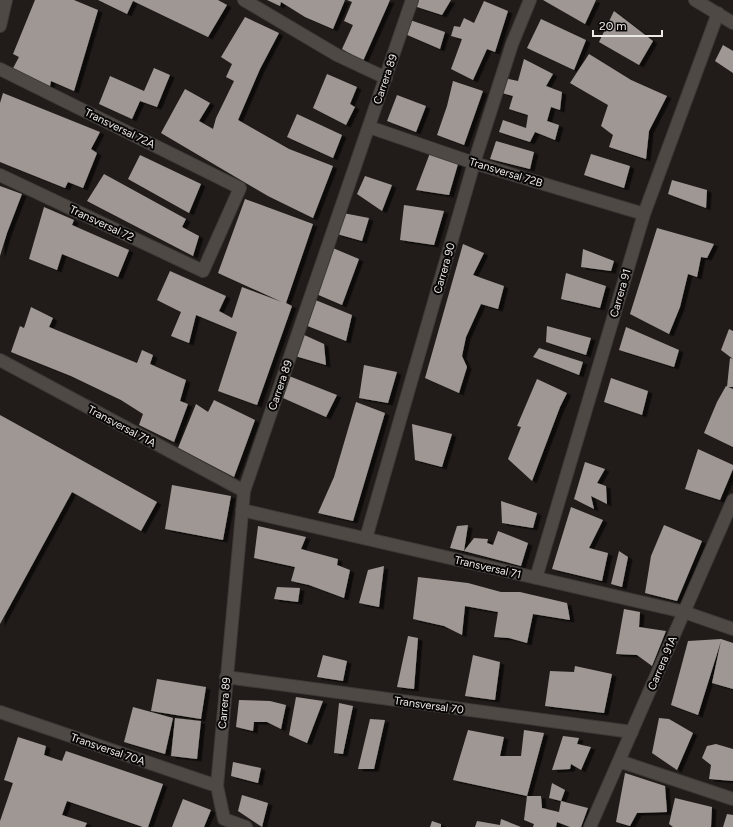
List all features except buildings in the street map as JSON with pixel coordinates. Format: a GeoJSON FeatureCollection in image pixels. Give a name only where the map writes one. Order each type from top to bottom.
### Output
{"type":"FeatureCollection","features":[{"type":"Feature","properties":{"kind":"street"},"geometry":{"type":"LineString","coordinates":[[0,26],[6,0]]}},
{"type":"Feature","properties":{"kind":"street"},"geometry":{"type":"LineString","coordinates":[[244,0],[337,55],[386,78]]}},
{"type":"Feature","properties":{"kind":"street","name":"Carrera 89"},"geometry":{"type":"LineString","coordinates":[[246,827],[224,819],[217,786],[244,491],[412,0]]}},
{"type":"Feature","properties":{"kind":"street","name":"Carrera 90"},"geometry":{"type":"LineString","coordinates":[[366,538],[474,163],[512,44],[530,0]]}},
{"type":"Feature","properties":{"kind":"street"},"geometry":{"type":"LineString","coordinates":[[695,0],[733,23]]}},
{"type":"Feature","properties":{"kind":"street","name":"Carrera 91"},"geometry":{"type":"LineString","coordinates":[[536,578],[644,214],[718,13]]}},
{"type":"Feature","properties":{"kind":"street","name":"Transversal 72A"},"geometry":{"type":"LineString","coordinates":[[0,69],[240,188],[203,271]]}},
{"type":"Feature","properties":{"kind":"street","name":"Transversal 72B"},"geometry":{"type":"LineString","coordinates":[[369,127],[474,163],[644,214]]}},
{"type":"Feature","properties":{"kind":"street","name":"Transversal 72"},"geometry":{"type":"LineString","coordinates":[[0,175],[203,271]]}},
{"type":"Feature","properties":{"kind":"street","name":"Transversal 71A"},"geometry":{"type":"LineString","coordinates":[[0,360],[244,491]]}},
{"type":"Feature","properties":{"kind":"street","name":"Carrera 91A"},"geometry":{"type":"LineString","coordinates":[[590,827],[733,500]]}},
{"type":"Feature","properties":{"kind":"street","name":"Transversal 71"},"geometry":{"type":"LineString","coordinates":[[242,510],[684,612],[733,629]]}},
{"type":"Feature","properties":{"kind":"street","name":"Transversal 70"},"geometry":{"type":"LineString","coordinates":[[226,677],[632,732]]}},
{"type":"Feature","properties":{"kind":"street","name":"Transversal 70A"},"geometry":{"type":"LineString","coordinates":[[0,712],[217,786]]}},
{"type":"Feature","properties":{"kind":"street"},"geometry":{"type":"LineString","coordinates":[[619,761],[733,799]]}}]}
